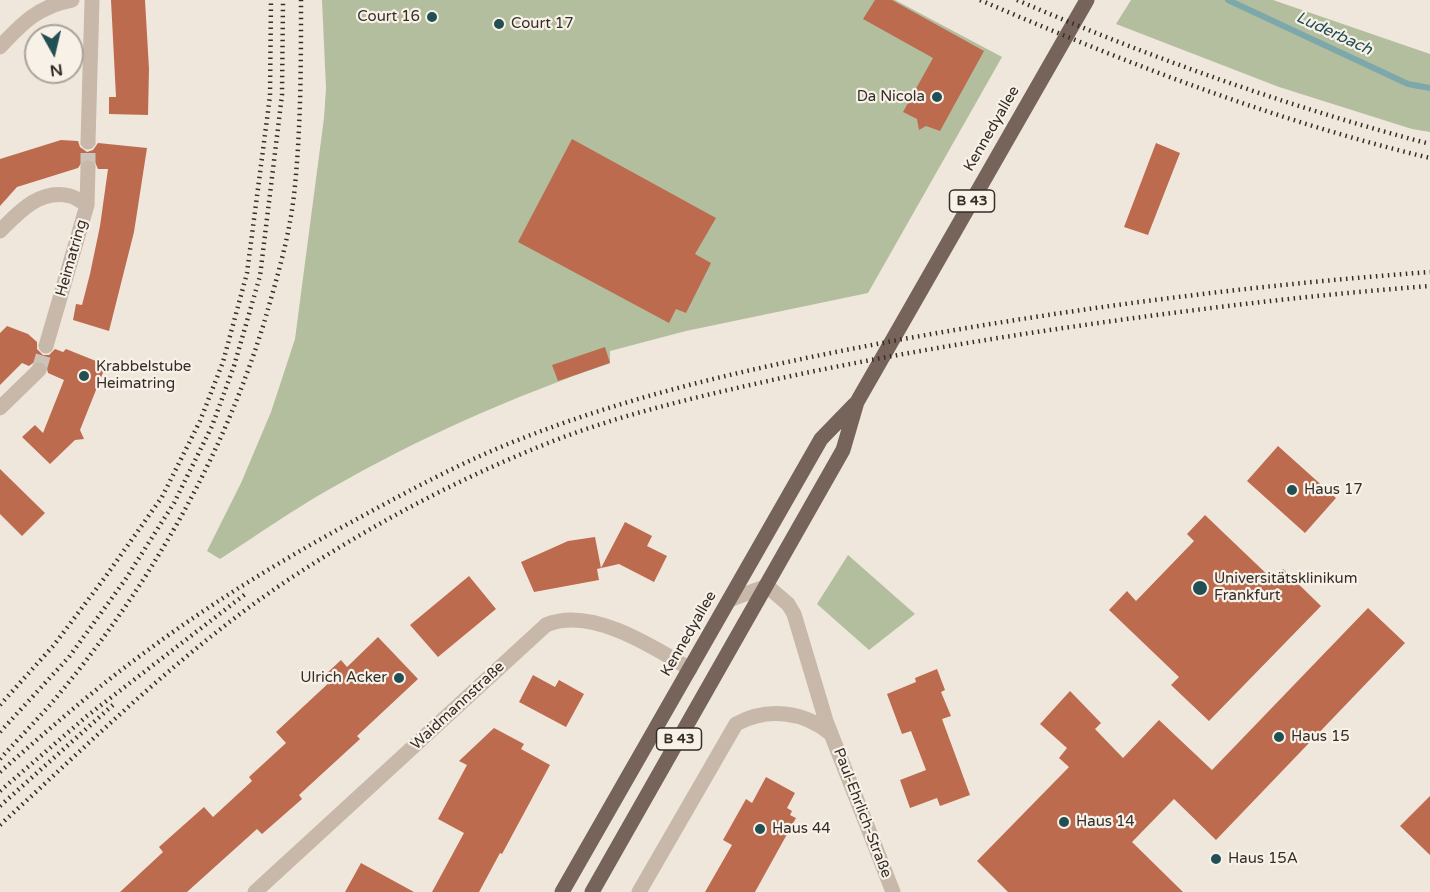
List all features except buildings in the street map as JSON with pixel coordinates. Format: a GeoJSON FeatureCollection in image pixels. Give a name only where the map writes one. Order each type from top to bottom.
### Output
{"type":"FeatureCollection","features":[{"type":"Feature","properties":{"kind":"main road","name":"Kennedyallee"},"geometry":{"type":"LineString","coordinates":[[592,892],[843,450],[857,402],[1088,0]]}},
{"type":"Feature","properties":{"kind":"main road","name":"Kennedyallee"},"geometry":{"type":"LineString","coordinates":[[562,892],[821,439],[857,402]]}},
{"type":"Feature","properties":{"kind":"street"},"geometry":{"type":"LineString","coordinates":[[0,46],[26,19],[49,6],[72,0]]}},
{"type":"Feature","properties":{"kind":"street"},"geometry":{"type":"LineString","coordinates":[[88,142],[92,0]]}},
{"type":"Feature","properties":{"kind":"street","name":"Heimatring"},"geometry":{"type":"LineString","coordinates":[[46,346],[87,205],[88,168]]}},
{"type":"Feature","properties":{"kind":"street"},"geometry":{"type":"LineString","coordinates":[[0,231],[26,206],[51,195],[70,196],[87,205]]}},
{"type":"Feature","properties":{"kind":"street"},"geometry":{"type":"LineString","coordinates":[[0,408],[39,370]]}},
{"type":"Feature","properties":{"kind":"street"},"geometry":{"type":"LineString","coordinates":[[729,600],[766,586]]}},
{"type":"Feature","properties":{"kind":"street","name":"Paul-Ehrlich-Straße"},"geometry":{"type":"LineString","coordinates":[[766,586],[790,606],[794,614],[831,734],[893,892]]}},
{"type":"Feature","properties":{"kind":"street","name":"Waidmannstraße"},"geometry":{"type":"LineString","coordinates":[[255,892],[546,625],[556,621],[572,620],[604,626],[633,638],[690,669]]}},
{"type":"Feature","properties":{"kind":"street","name":"Paul-Ehrlich-Straße"},"geometry":{"type":"LineString","coordinates":[[639,892],[736,724],[754,716],[774,713],[802,718],[818,724],[831,734]]}},
{"type":"Feature","properties":{"kind":"green space"},"geometry":{"type":"Polygon","coordinates":[[[322,0],[895,0],[1002,57],[868,293],[686,331],[610,351],[610,363],[466,420],[362,471],[301,506],[220,559],[207,551],[241,483],[271,412],[295,339],[324,118],[326,88],[322,0]]]}},
{"type":"Feature","properties":{"kind":"green space"},"geometry":{"type":"Polygon","coordinates":[[[1131,0],[1273,0],[1430,54],[1430,132],[1412,129],[1279,87],[1116,24],[1131,0]]]}},
{"type":"Feature","properties":{"kind":"green space"},"geometry":{"type":"Polygon","coordinates":[[[848,555],[915,614],[869,650],[817,604],[848,555]]]}},
{"type":"Feature","properties":{"kind":"waterway","name":"Luderbach"},"geometry":{"type":"LineString","coordinates":[[1228,0],[1408,84],[1430,88]]}},
{"type":"Feature","properties":{"kind":"tunnel"},"geometry":{"type":"LineString","coordinates":[[88,142],[88,168]]}},
{"type":"Feature","properties":{"kind":"tunnel"},"geometry":{"type":"LineString","coordinates":[[39,370],[46,346]]}},
{"type":"Feature","properties":{"kind":"railway"},"geometry":{"type":"LineString","coordinates":[[0,705],[54,645],[162,497],[200,421],[223,362],[247,273],[270,96],[271,0]]}},
{"type":"Feature","properties":{"kind":"railway"},"geometry":{"type":"LineString","coordinates":[[0,732],[69,657],[125,580],[174,503],[212,426],[234,366],[260,276],[282,95],[283,0]]}},
{"type":"Feature","properties":{"kind":"railway"},"geometry":{"type":"LineString","coordinates":[[0,759],[89,657],[151,568],[203,474],[246,375],[264,323],[292,211],[299,122],[301,0]]}},
{"type":"Feature","properties":{"kind":"railway"},"geometry":{"type":"LineString","coordinates":[[980,0],[1202,89],[1315,127],[1430,158]]}},
{"type":"Feature","properties":{"kind":"railway"},"geometry":{"type":"LineString","coordinates":[[1017,0],[1118,42],[1221,80],[1377,130],[1430,144]]}},
{"type":"Feature","properties":{"kind":"railway"},"geometry":{"type":"LineString","coordinates":[[0,772],[125,667],[171,633],[253,579],[402,494],[490,452],[555,426],[700,382],[898,340],[1163,299],[1430,272]]}},
{"type":"Feature","properties":{"kind":"railway"},"geometry":{"type":"LineString","coordinates":[[0,825],[175,666],[249,607],[288,580],[353,539],[455,484],[561,438],[634,414],[759,383],[928,350],[1180,312],[1430,286]]}},
{"type":"Feature","properties":{"kind":"railway"},"geometry":{"type":"LineString","coordinates":[[0,791],[87,716],[248,592]]}},
{"type":"Feature","properties":{"kind":"railway"},"geometry":{"type":"LineString","coordinates":[[0,806],[114,704]]}},
{"type":"Feature","properties":{"kind":"place","name":"Court 16"},"geometry":{"type":"Point","coordinates":[432,17]}},
{"type":"Feature","properties":{"kind":"place","name":"Court 17"},"geometry":{"type":"Point","coordinates":[499,24]}},
{"type":"Feature","properties":{"kind":"place","name":"Da Nicola"},"geometry":{"type":"Point","coordinates":[937,97]}},
{"type":"Feature","properties":{"kind":"place","name":"Krabbelstube Heimatring"},"geometry":{"type":"Point","coordinates":[84,376]}},
{"type":"Feature","properties":{"kind":"place","name":"Haus 17"},"geometry":{"type":"Point","coordinates":[1292,490]}},
{"type":"Feature","properties":{"kind":"place","name":"Universitätsklinikum Frankfurt"},"geometry":{"type":"Point","coordinates":[1200,588]}},
{"type":"Feature","properties":{"kind":"place","name":"Ulrich Acker"},"geometry":{"type":"Point","coordinates":[399,678]}},
{"type":"Feature","properties":{"kind":"place","name":"Haus 15"},"geometry":{"type":"Point","coordinates":[1279,737]}},
{"type":"Feature","properties":{"kind":"place","name":"Haus 14"},"geometry":{"type":"Point","coordinates":[1064,822]}},
{"type":"Feature","properties":{"kind":"place","name":"Haus 44"},"geometry":{"type":"Point","coordinates":[760,829]}},
{"type":"Feature","properties":{"kind":"place","name":"Haus 15A"},"geometry":{"type":"Point","coordinates":[1216,859]}}]}
